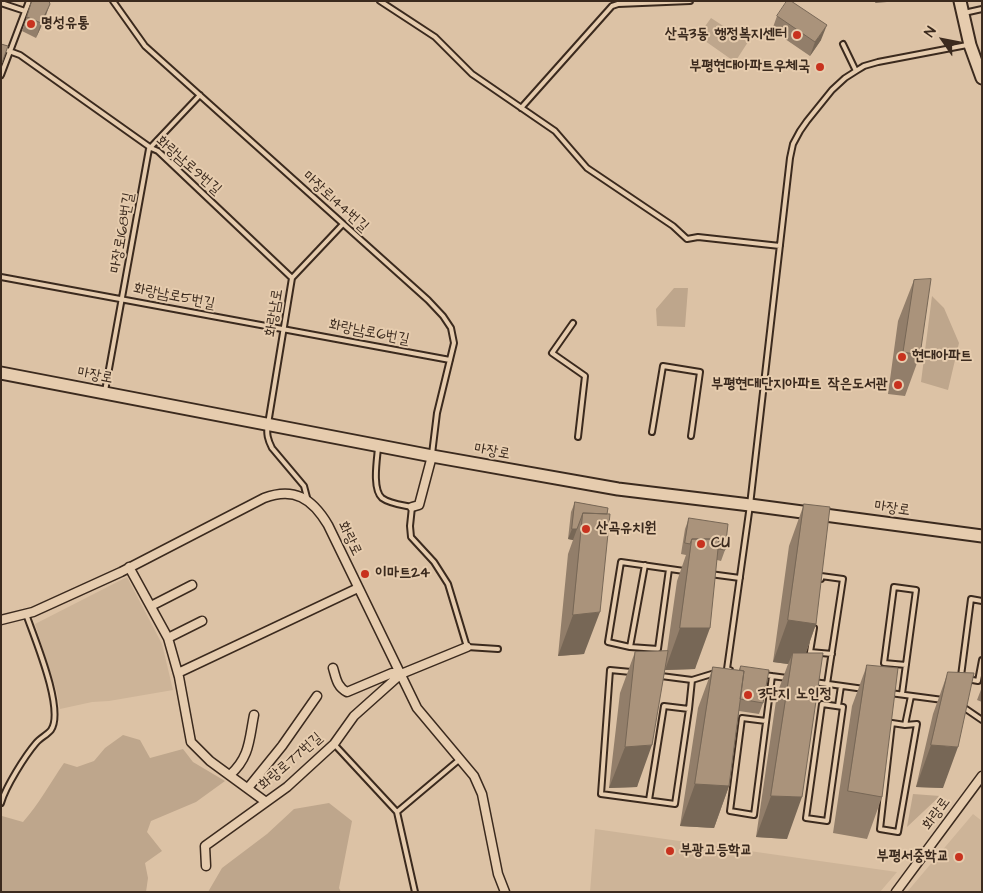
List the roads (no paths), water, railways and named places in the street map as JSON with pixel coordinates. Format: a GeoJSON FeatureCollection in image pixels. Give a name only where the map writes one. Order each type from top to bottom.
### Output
{"type":"FeatureCollection","features":[{"type":"Feature","properties":{"kind":"main road"},"geometry":{"type":"LineString","coordinates":[[960,1],[970,45],[982,78]]}},
{"type":"Feature","properties":{"kind":"main road","name":"마장로"},"geometry":{"type":"LineString","coordinates":[[1,373],[378,446],[618,489],[982,536]]}},
{"type":"Feature","properties":{"kind":"street"},"geometry":{"type":"LineString","coordinates":[[412,507],[418,505],[432,456]]}},
{"type":"Feature","properties":{"kind":"street","name":"화랑로"},"geometry":{"type":"LineString","coordinates":[[1,620],[26,614],[129,567],[264,498],[277,493],[290,493],[308,501],[321,514],[328,525],[417,708],[474,776],[482,794],[498,874],[505,892]]}},
{"type":"Feature","properties":{"kind":"street"},"geometry":{"type":"LineString","coordinates":[[129,567],[168,638],[178,673],[191,742],[210,760],[266,802]]}},
{"type":"Feature","properties":{"kind":"street"},"geometry":{"type":"LineString","coordinates":[[151,606],[192,585]]}},
{"type":"Feature","properties":{"kind":"street"},"geometry":{"type":"LineString","coordinates":[[178,673],[358,588]]}},
{"type":"Feature","properties":{"kind":"street"},"geometry":{"type":"LineString","coordinates":[[168,638],[202,620]]}},
{"type":"Feature","properties":{"kind":"street"},"geometry":{"type":"LineString","coordinates":[[333,668],[338,684],[342,690],[347,692],[392,673],[400,674],[467,648]]}},
{"type":"Feature","properties":{"kind":"street","name":"화랑로77번길"},"geometry":{"type":"LineString","coordinates":[[206,866],[204,846],[286,787],[334,744],[354,716],[400,674]]}},
{"type":"Feature","properties":{"kind":"street"},"geometry":{"type":"LineString","coordinates":[[248,788],[282,746],[317,696]]}},
{"type":"Feature","properties":{"kind":"street"},"geometry":{"type":"LineString","coordinates":[[230,775],[240,766],[245,757],[254,715]]}},
{"type":"Feature","properties":{"kind":"street","name":"화랑로"},"geometry":{"type":"LineString","coordinates":[[896,892],[982,776]]}},
{"type":"Feature","properties":{"kind":"lane"},"geometry":{"type":"LineString","coordinates":[[1,75],[29,1]]}},
{"type":"Feature","properties":{"kind":"lane","name":"마장로144번길"},"geometry":{"type":"LineString","coordinates":[[113,1],[145,46],[444,316],[451,328],[454,343],[437,413],[432,456]]}},
{"type":"Feature","properties":{"kind":"lane"},"geometry":{"type":"LineString","coordinates":[[380,1],[435,37],[472,74],[555,131],[586,168],[673,226],[687,239],[698,237],[780,246]]}},
{"type":"Feature","properties":{"kind":"lane"},"geometry":{"type":"LineString","coordinates":[[521,108],[612,6],[618,4],[690,1]]}},
{"type":"Feature","properties":{"kind":"lane"},"geometry":{"type":"LineString","coordinates":[[1,3],[25,12]]}},
{"type":"Feature","properties":{"kind":"lane"},"geometry":{"type":"LineString","coordinates":[[963,13],[982,9]]}},
{"type":"Feature","properties":{"kind":"lane"},"geometry":{"type":"LineString","coordinates":[[843,44],[856,71]]}},
{"type":"Feature","properties":{"kind":"lane"},"geometry":{"type":"LineString","coordinates":[[727,670],[750,505],[793,144],[800,130],[832,90],[845,78],[864,66],[970,45]]}},
{"type":"Feature","properties":{"kind":"lane","name":"화랑남로9번길"},"geometry":{"type":"LineString","coordinates":[[1,48],[20,56],[158,151],[292,278]]}},
{"type":"Feature","properties":{"kind":"lane","name":"마장로168번길"},"geometry":{"type":"LineString","coordinates":[[104,393],[149,149],[200,95]]}},
{"type":"Feature","properties":{"kind":"lane","name":"화랑남로"},"geometry":{"type":"LineString","coordinates":[[308,501],[304,486],[272,448],[266,433],[292,278],[343,224]]}},
{"type":"Feature","properties":{"kind":"lane","name":"화랑남로5번길"},"geometry":{"type":"LineString","coordinates":[[1,276],[283,329]]}},
{"type":"Feature","properties":{"kind":"lane"},"geometry":{"type":"LineString","coordinates":[[573,323],[552,352],[585,376],[578,437]]}},
{"type":"Feature","properties":{"kind":"lane","name":"화랑남로6번길"},"geometry":{"type":"LineString","coordinates":[[283,329],[450,360]]}},
{"type":"Feature","properties":{"kind":"lane"},"geometry":{"type":"LineString","coordinates":[[652,432],[663,366],[700,372],[691,436]]}},
{"type":"Feature","properties":{"kind":"lane"},"geometry":{"type":"LineString","coordinates":[[378,446],[377,489],[381,497],[394,503],[412,507],[410,537],[434,562],[448,584],[467,648],[498,649]]}},
{"type":"Feature","properties":{"kind":"lane"},"geometry":{"type":"LineString","coordinates":[[669,569],[658,649],[630,647],[608,642],[621,562],[687,571]]}},
{"type":"Feature","properties":{"kind":"lane"},"geometry":{"type":"LineString","coordinates":[[630,647],[645,566]]}},
{"type":"Feature","properties":{"kind":"lane"},"geometry":{"type":"LineString","coordinates":[[704,574],[740,578]]}},
{"type":"Feature","properties":{"kind":"lane"},"geometry":{"type":"LineString","coordinates":[[820,586],[821,576],[843,579],[827,684]]}},
{"type":"Feature","properties":{"kind":"lane"},"geometry":{"type":"LineString","coordinates":[[902,694],[906,665],[916,590],[894,588],[884,663],[906,665]]}},
{"type":"Feature","properties":{"kind":"lane"},"geometry":{"type":"LineString","coordinates":[[982,601],[971,599],[961,678],[978,681],[982,660]]}},
{"type":"Feature","properties":{"kind":"lane"},"geometry":{"type":"LineString","coordinates":[[1,803],[5,789],[36,742],[50,730],[55,721],[52,691],[26,614]]}},
{"type":"Feature","properties":{"kind":"lane"},"geometry":{"type":"LineString","coordinates":[[814,624],[810,652],[832,654]]}},
{"type":"Feature","properties":{"kind":"lane"},"geometry":{"type":"LineString","coordinates":[[633,672],[610,670],[601,794],[675,804],[692,680]]}},
{"type":"Feature","properties":{"kind":"lane"},"geometry":{"type":"LineString","coordinates":[[653,675],[692,680],[727,670],[736,671]]}},
{"type":"Feature","properties":{"kind":"lane"},"geometry":{"type":"LineString","coordinates":[[763,675],[790,679]]}},
{"type":"Feature","properties":{"kind":"lane"},"geometry":{"type":"LineString","coordinates":[[766,721],[742,718],[730,811],[754,814],[772,676]]}},
{"type":"Feature","properties":{"kind":"lane"},"geometry":{"type":"LineString","coordinates":[[809,681],[867,690]]}},
{"type":"Feature","properties":{"kind":"lane"},"geometry":{"type":"LineString","coordinates":[[838,706],[841,686]]}},
{"type":"Feature","properties":{"kind":"lane"},"geometry":{"type":"LineString","coordinates":[[884,692],[948,701]]}},
{"type":"Feature","properties":{"kind":"lane"},"geometry":{"type":"LineString","coordinates":[[905,724],[911,696]]}},
{"type":"Feature","properties":{"kind":"lane"},"geometry":{"type":"LineString","coordinates":[[958,702],[982,720]]}},
{"type":"Feature","properties":{"kind":"lane"},"geometry":{"type":"LineString","coordinates":[[822,704],[838,706],[843,707],[828,821],[806,818],[822,704]]}},
{"type":"Feature","properties":{"kind":"lane"},"geometry":{"type":"LineString","coordinates":[[649,800],[664,706],[689,709]]}},
{"type":"Feature","properties":{"kind":"lane"},"geometry":{"type":"LineString","coordinates":[[892,723],[905,724],[918,724],[898,832],[880,830],[892,723]]}},
{"type":"Feature","properties":{"kind":"lane"},"geometry":{"type":"LineString","coordinates":[[334,744],[397,812],[415,892]]}},
{"type":"Feature","properties":{"kind":"lane"},"geometry":{"type":"LineString","coordinates":[[397,812],[460,759]]}},
{"type":"Feature","properties":{"kind":"place","name":"명성유통"},"geometry":{"type":"Point","coordinates":[31,24]}},
{"type":"Feature","properties":{"kind":"place","name":"산곡3동 행정복지센터"},"geometry":{"type":"Point","coordinates":[797,35]}},
{"type":"Feature","properties":{"kind":"place","name":"부평현대아파트우체국"},"geometry":{"type":"Point","coordinates":[820,67]}},
{"type":"Feature","properties":{"kind":"place","name":"현대아파트"},"geometry":{"type":"Point","coordinates":[902,357]}},
{"type":"Feature","properties":{"kind":"place","name":"부평현대1단지아파트 작은도서관"},"geometry":{"type":"Point","coordinates":[898,385]}},
{"type":"Feature","properties":{"kind":"place","name":"산곡유치원"},"geometry":{"type":"Point","coordinates":[586,529]}},
{"type":"Feature","properties":{"kind":"place","name":"CU"},"geometry":{"type":"Point","coordinates":[701,544]}},
{"type":"Feature","properties":{"kind":"place","name":"이마트24"},"geometry":{"type":"Point","coordinates":[365,574]}},
{"type":"Feature","properties":{"kind":"place","name":"3단지 노인정"},"geometry":{"type":"Point","coordinates":[748,695]}},
{"type":"Feature","properties":{"kind":"place","name":"부광고등학교"},"geometry":{"type":"Point","coordinates":[670,851]}},
{"type":"Feature","properties":{"kind":"place","name":"부평서중학교"},"geometry":{"type":"Point","coordinates":[959,857]}}]}
